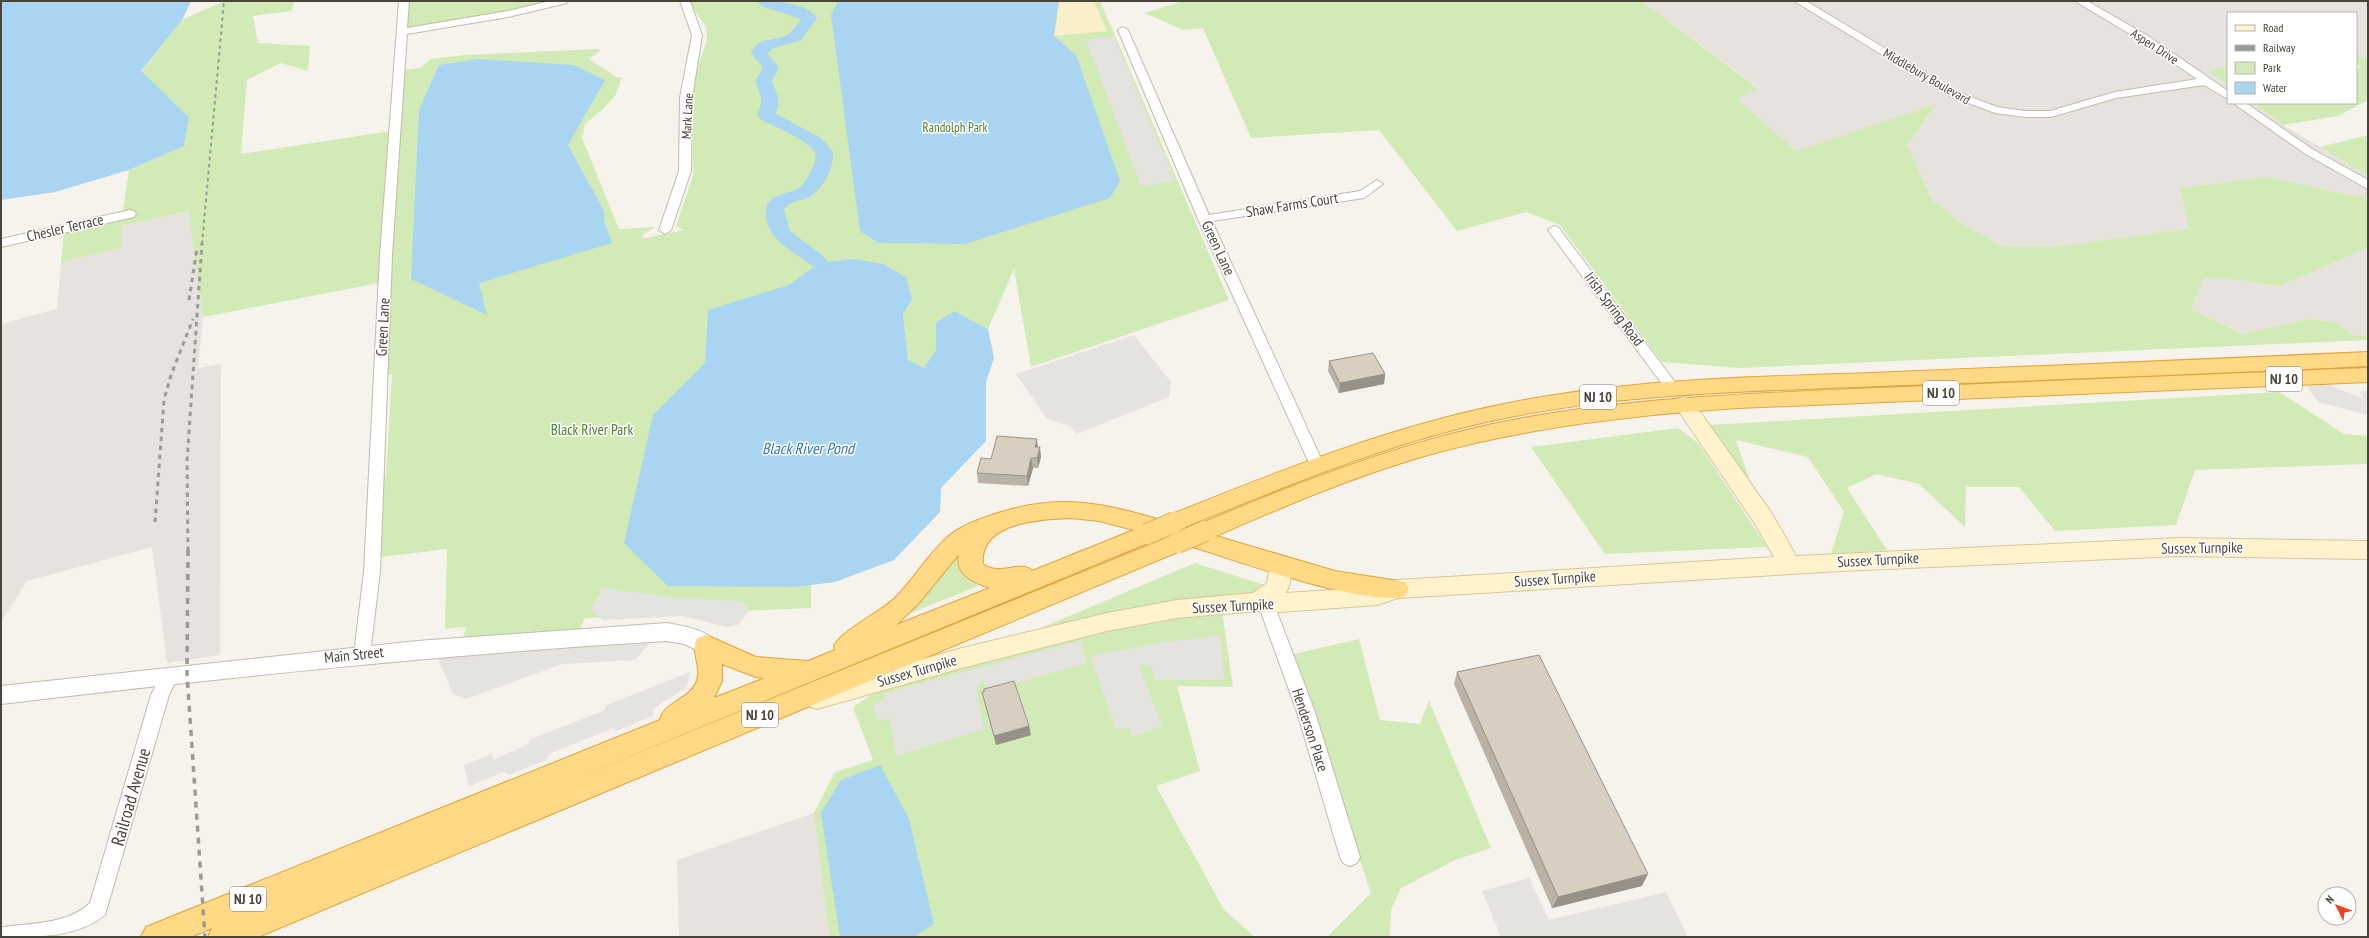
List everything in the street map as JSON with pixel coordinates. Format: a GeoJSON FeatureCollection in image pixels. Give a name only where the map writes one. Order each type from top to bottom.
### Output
{"type":"FeatureCollection","features":[{"type":"Feature","properties":{"kind":"highway","name":"NJ 10"},"geometry":{"type":"LineString","coordinates":[[156,937],[1147,534],[1205,531],[1352,472],[1460,439],[1679,397],[2368,359]]}},
{"type":"Feature","properties":{"kind":"highway","name":"NJ 10"},"geometry":{"type":"LineString","coordinates":[[223,937],[757,717],[1176,532],[1318,465],[1422,431],[1498,413],[1589,398],[1679,397],[2368,375]]}},
{"type":"Feature","properties":{"kind":"highway"},"geometry":{"type":"LineString","coordinates":[[706,645],[756,667],[812,670],[902,606],[948,551],[965,536],[980,528],[1002,521],[1049,510],[1069,508],[1097,511],[1335,580],[1367,587],[1397,589]]}},
{"type":"Feature","properties":{"kind":"highway"},"geometry":{"type":"LineString","coordinates":[[1002,521],[985,531],[972,546],[970,563],[981,575],[992,579],[1006,579],[1078,562]]}},
{"type":"Feature","properties":{"kind":"highway"},"geometry":{"type":"LineString","coordinates":[[649,736],[688,708],[704,692],[712,674],[706,645]]}},
{"type":"Feature","properties":{"kind":"main road","name":"Irish Spring Road"},"geometry":{"type":"LineString","coordinates":[[1679,397],[1763,518],[1790,565]]}},
{"type":"Feature","properties":{"kind":"main road","name":"Sussex Turnpike"},"geometry":{"type":"LineString","coordinates":[[757,717],[912,672],[1108,622],[1177,609],[1377,596],[1397,589],[1790,565],[2179,547],[2368,550]]}},
{"type":"Feature","properties":{"kind":"main road"},"geometry":{"type":"LineString","coordinates":[[1262,603],[1278,587],[1280,571],[1276,563]]}},
{"type":"Feature","properties":{"kind":"street","name":"Green Lane"},"geometry":{"type":"LineString","coordinates":[[362,654],[372,572],[386,255],[404,1]]}},
{"type":"Feature","properties":{"kind":"street"},"geometry":{"type":"LineString","coordinates":[[402,32],[508,14],[563,1]]}},
{"type":"Feature","properties":{"kind":"street","name":"Mark Lane"},"geometry":{"type":"LineString","coordinates":[[665,230],[685,171],[686,98],[697,35],[685,1]]}},
{"type":"Feature","properties":{"kind":"street","name":"Middlebury Boulevard"},"geometry":{"type":"LineString","coordinates":[[1799,1],[1954,94],[1995,110],[2026,114],[2051,114],[2115,94],[2206,81]]}},
{"type":"Feature","properties":{"kind":"street","name":"Aspen Drive"},"geometry":{"type":"LineString","coordinates":[[2080,1],[2144,38],[2227,95]]}},
{"type":"Feature","properties":{"kind":"street","name":"Green Lane"},"geometry":{"type":"LineString","coordinates":[[1123,30],[1204,219],[1318,465]]}},
{"type":"Feature","properties":{"kind":"street"},"geometry":{"type":"LineString","coordinates":[[2239,104],[2308,151],[2368,185]]}},
{"type":"Feature","properties":{"kind":"street","name":"Shaw Farms Court"},"geometry":{"type":"LineString","coordinates":[[1204,219],[1364,194],[1377,184]]}},
{"type":"Feature","properties":{"kind":"street","name":"Chesler Terrace"},"geometry":{"type":"LineString","coordinates":[[1,242],[130,214]]}},
{"type":"Feature","properties":{"kind":"street","name":"Irish Spring Road"},"geometry":{"type":"LineString","coordinates":[[1554,230],[1679,397]]}},
{"type":"Feature","properties":{"kind":"street","name":"Henderson Place"},"geometry":{"type":"LineString","coordinates":[[1262,603],[1306,712],[1350,857]]}},
{"type":"Feature","properties":{"kind":"street","name":"Main Street"},"geometry":{"type":"LineString","coordinates":[[1,695],[362,654],[500,642],[666,632],[688,636],[706,645]]}},
{"type":"Feature","properties":{"kind":"street","name":"Railroad Avenue"},"geometry":{"type":"LineString","coordinates":[[4,937],[68,927],[90,918],[98,908],[103,896],[160,695],[169,676]]}},
{"type":"Feature","properties":{"kind":"shaded area"},"geometry":{"type":"Polygon","coordinates":[[[1641,1],[2368,1],[2368,59],[2357,54],[2357,12],[2227,12],[2227,66],[2208,71],[2227,84],[2227,104],[2254,104],[2283,125],[2368,176],[2368,192],[2361,197],[2267,177],[2180,188],[2190,229],[2053,247],[2004,247],[1964,225],[1932,200],[1907,145],[1936,104],[1796,152],[1737,99],[1758,87],[1641,1]]]}},
{"type":"Feature","properties":{"kind":"shaded area"},"geometry":{"type":"Polygon","coordinates":[[[1114,37],[1175,181],[1141,186],[1086,40],[1114,37]]]}},
{"type":"Feature","properties":{"kind":"shaded area"},"geometry":{"type":"Polygon","coordinates":[[[190,211],[203,317],[198,368],[221,364],[220,655],[167,663],[152,547],[27,581],[1,622],[1,324],[57,309],[61,262],[121,248],[121,226],[190,211]]]}},
{"type":"Feature","properties":{"kind":"shaded area"},"geometry":{"type":"Polygon","coordinates":[[[2368,248],[2368,336],[2355,336],[2335,322],[2310,319],[2244,334],[2191,309],[2202,278],[2231,279],[2280,286],[2368,248]]]}},
{"type":"Feature","properties":{"kind":"shaded area"},"geometry":{"type":"Polygon","coordinates":[[[1134,335],[1171,382],[1169,397],[1076,434],[1070,426],[1047,419],[1016,374],[1134,335]]]}},
{"type":"Feature","properties":{"kind":"shaded area"},"geometry":{"type":"Polygon","coordinates":[[[2326,384],[2365,399],[2359,391],[2368,391],[2368,415],[2318,402],[2307,386],[2326,384]]]}},
{"type":"Feature","properties":{"kind":"shaded area"},"geometry":{"type":"Polygon","coordinates":[[[602,588],[680,598],[740,601],[747,606],[748,612],[738,625],[727,627],[683,616],[603,620],[591,611],[602,588]]]}},
{"type":"Feature","properties":{"kind":"shaded area"},"geometry":{"type":"Polygon","coordinates":[[[1220,636],[1224,680],[1154,680],[1151,665],[1139,665],[1162,726],[1132,737],[1130,728],[1116,729],[1090,656],[1158,643],[1220,636]]]}},
{"type":"Feature","properties":{"kind":"shaded area"},"geometry":{"type":"Polygon","coordinates":[[[1080,641],[1087,663],[988,691],[983,680],[976,691],[984,729],[896,756],[890,718],[876,721],[874,704],[886,700],[884,693],[1080,641]]]}},
{"type":"Feature","properties":{"kind":"shaded area"},"geometry":{"type":"Polygon","coordinates":[[[650,643],[635,660],[562,664],[466,699],[453,694],[437,657],[650,643]]]}},
{"type":"Feature","properties":{"kind":"shaded area"},"geometry":{"type":"Polygon","coordinates":[[[690,672],[687,687],[653,709],[654,715],[617,731],[613,728],[549,754],[546,760],[509,775],[504,772],[469,786],[464,765],[492,754],[493,760],[529,744],[529,740],[603,711],[607,705],[690,672]]]}},
{"type":"Feature","properties":{"kind":"shaded area"},"geometry":{"type":"Polygon","coordinates":[[[814,813],[829,937],[679,937],[677,860],[814,813]]]}},
{"type":"Feature","properties":{"kind":"shaded area"},"geometry":{"type":"Polygon","coordinates":[[[1529,878],[1549,920],[1666,892],[1688,937],[1501,937],[1482,891],[1529,878]]]}},
{"type":"Feature","properties":{"kind":"green space"},"geometry":{"type":"Polygon","coordinates":[[[224,1],[294,1],[292,11],[253,16],[258,43],[310,46],[308,71],[281,63],[247,80],[241,154],[398,130],[405,70],[420,68],[431,59],[464,55],[598,49],[600,51],[589,59],[618,78],[622,77],[615,96],[603,109],[585,124],[582,138],[619,229],[655,227],[644,234],[641,239],[684,230],[676,226],[693,176],[692,84],[707,40],[706,27],[688,1],[1100,1],[1229,300],[1031,367],[1014,269],[988,329],[954,311],[936,322],[936,350],[924,368],[908,360],[903,315],[912,299],[811,269],[811,608],[585,618],[579,630],[463,639],[466,627],[445,629],[447,549],[381,557],[381,553],[377,554],[384,475],[386,475],[392,374],[388,375],[389,281],[203,317],[189,211],[121,226],[121,248],[61,262],[64,229],[122,216],[129,170],[184,146],[189,117],[141,72],[182,20],[224,1]]]}},
{"type":"Feature","properties":{"kind":"green space"},"geometry":{"type":"Polygon","coordinates":[[[407,1],[567,1],[405,28],[407,1]]]}},
{"type":"Feature","properties":{"kind":"green space"},"geometry":{"type":"Polygon","coordinates":[[[1183,1],[1641,1],[1758,88],[1737,99],[1796,151],[1936,104],[1907,145],[1932,200],[1964,225],[2004,247],[2053,247],[2189,229],[2180,188],[2267,177],[2360,197],[2368,192],[2368,248],[2280,286],[2231,279],[2203,278],[2191,309],[2243,334],[2310,319],[2335,322],[2355,336],[2368,336],[2368,340],[1739,368],[1662,362],[1560,225],[1526,212],[1457,231],[1379,130],[1251,138],[1203,28],[1183,30],[1145,13],[1183,1]]]}},
{"type":"Feature","properties":{"kind":"green space"},"geometry":{"type":"Polygon","coordinates":[[[2357,54],[2368,59],[2368,100],[2338,116],[2283,125],[2254,104],[2357,104],[2357,69],[2361,67],[2357,65],[2357,54]]]}},
{"type":"Feature","properties":{"kind":"green space"},"geometry":{"type":"Polygon","coordinates":[[[2227,66],[2227,84],[2208,71],[2227,66]]]}},
{"type":"Feature","properties":{"kind":"green space"},"geometry":{"type":"Polygon","coordinates":[[[2368,135],[2368,176],[2320,147],[2368,135]]]}},
{"type":"Feature","properties":{"kind":"green space"},"geometry":{"type":"Polygon","coordinates":[[[2279,392],[2344,434],[2368,436],[2368,464],[2195,470],[2176,525],[2055,531],[2019,487],[1966,487],[1965,527],[1919,484],[1876,474],[1847,488],[1887,550],[1831,554],[1844,512],[1808,457],[1736,440],[1754,493],[1716,440],[1709,425],[2279,392]]]}},
{"type":"Feature","properties":{"kind":"green space"},"geometry":{"type":"Polygon","coordinates":[[[1678,428],[1698,443],[1767,547],[1605,554],[1531,447],[1678,428]]]}},
{"type":"Feature","properties":{"kind":"green space"},"geometry":{"type":"Polygon","coordinates":[[[958,550],[967,574],[978,586],[898,618],[958,550]]]}},
{"type":"Feature","properties":{"kind":"green space"},"geometry":{"type":"Polygon","coordinates":[[[1195,563],[1303,597],[1221,604],[1233,687],[1177,686],[1200,771],[1156,786],[1224,910],[1255,937],[829,937],[814,813],[835,772],[873,760],[853,707],[882,688],[996,647],[1195,563]]]}},
{"type":"Feature","properties":{"kind":"green space"},"geometry":{"type":"Polygon","coordinates":[[[1359,639],[1380,720],[1420,724],[1429,701],[1491,848],[1455,860],[1401,888],[1391,910],[1390,937],[1327,937],[1371,893],[1290,655],[1359,639]]]}},
{"type":"Feature","properties":{"kind":"sand"},"geometry":{"type":"Polygon","coordinates":[[[1059,1],[1094,1],[1107,31],[1054,36],[1059,1]]]}},
{"type":"Feature","properties":{"kind":"water"},"geometry":{"type":"Polygon","coordinates":[[[1,1],[191,1],[182,20],[141,71],[189,117],[184,146],[129,170],[55,192],[1,200],[1,1]]]}},
{"type":"Feature","properties":{"kind":"water"},"geometry":{"type":"Polygon","coordinates":[[[838,1],[1059,1],[1054,36],[1076,55],[1120,181],[1110,198],[965,244],[878,243],[860,231],[831,15],[838,1]]]}},
{"type":"Feature","properties":{"kind":"water"},"geometry":{"type":"Polygon","coordinates":[[[478,59],[574,65],[605,80],[568,145],[604,211],[604,221],[612,243],[479,283],[487,315],[411,279],[419,110],[439,65],[478,59]]]}},
{"type":"Feature","properties":{"kind":"water","name":"Black River Pond"},"geometry":{"type":"Polygon","coordinates":[[[853,259],[883,264],[906,277],[912,299],[903,315],[908,360],[924,368],[936,350],[936,322],[954,311],[988,329],[994,358],[986,382],[986,441],[941,488],[940,512],[894,560],[835,582],[796,587],[668,586],[624,543],[653,415],[705,363],[708,310],[789,285],[819,263],[853,259]]]}},
{"type":"Feature","properties":{"kind":"water"},"geometry":{"type":"Polygon","coordinates":[[[880,765],[909,819],[934,924],[914,937],[840,937],[821,813],[841,780],[880,765]]]}},
{"type":"Feature","properties":{"kind":"building"},"geometry":{"type":"Polygon","coordinates":[[[1373,353],[1385,374],[1340,383],[1329,361],[1373,353]]]}},
{"type":"Feature","properties":{"kind":"building"},"geometry":{"type":"Polygon","coordinates":[[[997,436],[1037,439],[1035,447],[1040,447],[1037,458],[1031,458],[1027,476],[977,473],[981,458],[991,459],[997,436]]]}},
{"type":"Feature","properties":{"kind":"building"},"geometry":{"type":"Polygon","coordinates":[[[1539,655],[1648,874],[1558,897],[1457,672],[1539,655]]]}},
{"type":"Feature","properties":{"kind":"building"},"geometry":{"type":"Polygon","coordinates":[[[1014,681],[1029,726],[994,736],[982,692],[984,692],[984,689],[1014,681]]]}},
{"type":"Feature","properties":{"kind":"waterway"},"geometry":{"type":"LineString","coordinates":[[764,1],[775,6],[799,12],[809,18],[800,32],[793,38],[768,44],[764,46],[759,53],[771,68],[764,80],[764,87],[770,98],[767,116],[815,142],[824,152],[822,165],[810,188],[805,192],[780,202],[775,210],[780,232],[790,242],[810,255],[819,263]]}},
{"type":"Feature","properties":{"kind":"railway"},"geometry":{"type":"LineString","coordinates":[[202,244],[224,1]]}},
{"type":"Feature","properties":{"kind":"railway"},"geometry":{"type":"LineString","coordinates":[[188,551],[187,461],[202,243]]}},
{"type":"Feature","properties":{"kind":"railway"},"geometry":{"type":"LineString","coordinates":[[189,300],[197,248]]}},
{"type":"Feature","properties":{"kind":"railway"},"geometry":{"type":"LineString","coordinates":[[155,522],[164,400],[171,375],[193,319]]}},
{"type":"Feature","properties":{"kind":"railway"},"geometry":{"type":"LineString","coordinates":[[188,551],[187,674],[205,937]]}},
{"type":"Feature","properties":{"kind":"park label","name":"Randolph Park"},"geometry":{"type":"Point","coordinates":[955,127]}},
{"type":"Feature","properties":{"kind":"park label","name":"Black River Park"},"geometry":{"type":"Point","coordinates":[592,430]}}]}
